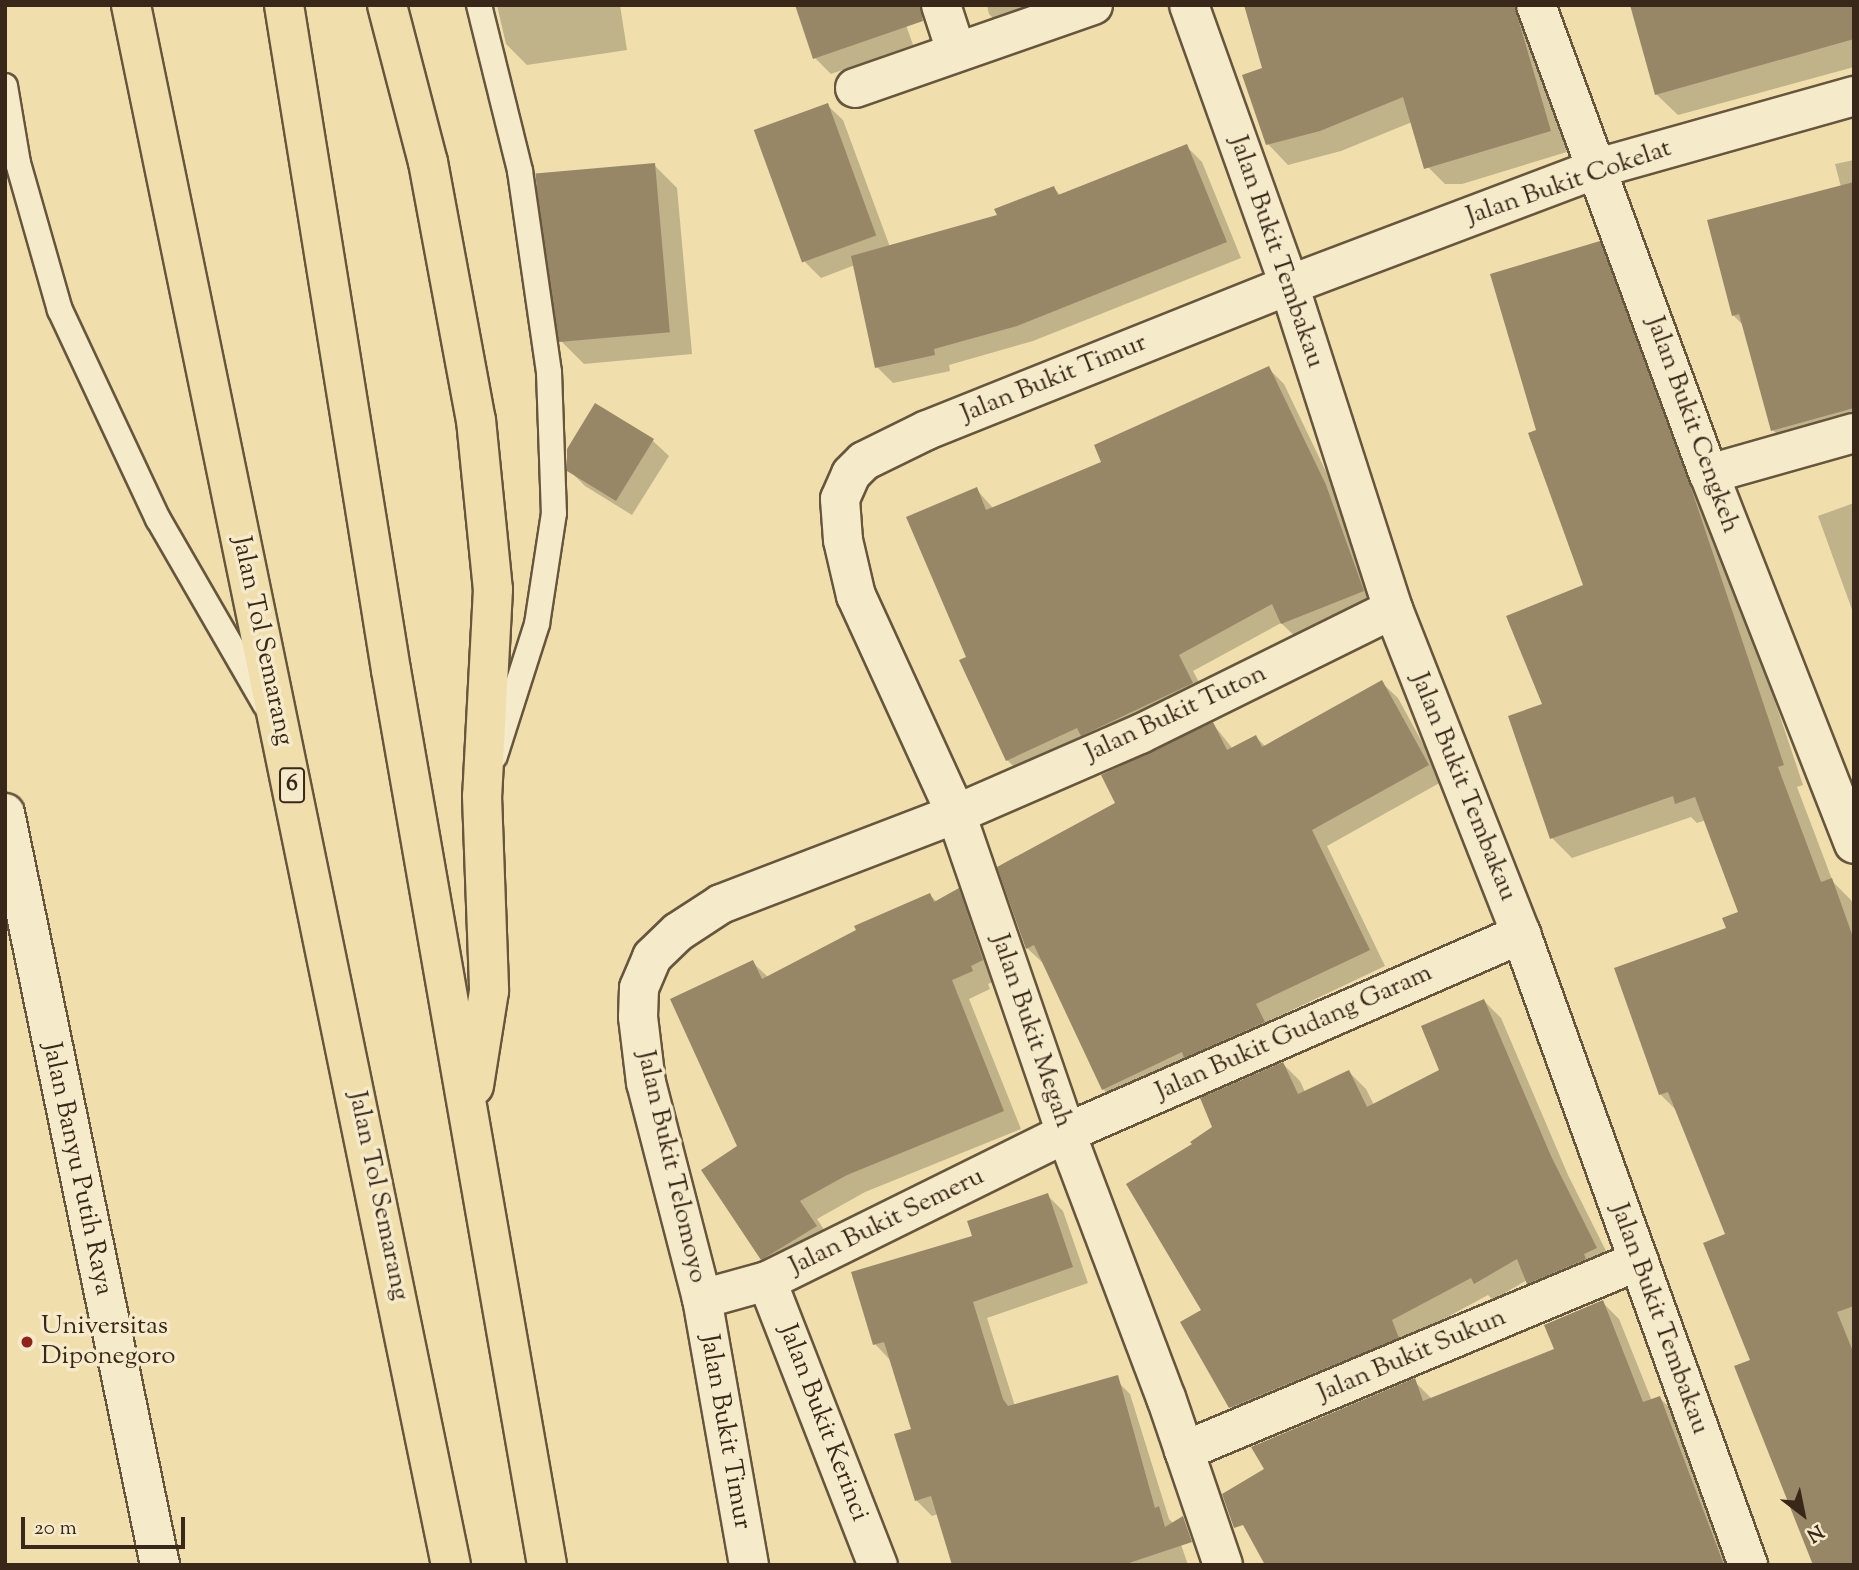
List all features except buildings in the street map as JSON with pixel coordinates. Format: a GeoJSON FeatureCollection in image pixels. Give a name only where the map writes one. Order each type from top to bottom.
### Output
{"type":"FeatureCollection","features":[{"type":"Feature","properties":{"kind":"highway","name":"Jalan Tol Semarang"},"geometry":{"type":"LineString","coordinates":[[131,5],[451,1565]]}},
{"type":"Feature","properties":{"kind":"highway"},"geometry":{"type":"LineString","coordinates":[[284,5],[391,670],[547,1565]]}},
{"type":"Feature","properties":{"kind":"highway"},"geometry":{"type":"LineString","coordinates":[[387,5],[428,162],[476,420],[493,589],[482,796],[489,991],[469,1114]]}},
{"type":"Feature","properties":{"kind":"street"},"geometry":{"type":"LineString","coordinates":[[941,5],[956,51]]}},
{"type":"Feature","properties":{"kind":"street"},"geometry":{"type":"LineString","coordinates":[[855,88],[1093,5]]}},
{"type":"Feature","properties":{"kind":"street","name":"Jalan Bukit Tembakau"},"geometry":{"type":"LineString","coordinates":[[1189,5],[1289,285],[1394,609],[1521,934],[1748,1565]]}},
{"type":"Feature","properties":{"kind":"street","name":"Jalan Bukit Cengkeh"},"geometry":{"type":"LineString","coordinates":[[1536,5],[1709,474],[1854,844]]}},
{"type":"Feature","properties":{"kind":"street","name":"Jalan Bukit Cokelat"},"geometry":{"type":"LineString","coordinates":[[1289,285],[1598,168],[1854,96]]}},
{"type":"Feature","properties":{"kind":"street","name":"Jalan Bukit Timur"},"geometry":{"type":"LineString","coordinates":[[840,499],[851,474],[864,461],[927,430],[1289,285]]}},
{"type":"Feature","properties":{"kind":"street"},"geometry":{"type":"LineString","coordinates":[[1709,474],[1854,433]]}},
{"type":"Feature","properties":{"kind":"street","name":"Jalan Bukit Megah"},"geometry":{"type":"LineString","coordinates":[[840,499],[843,540],[856,596],[956,814],[1066,1133],[1184,1451],[1223,1565]]}},
{"type":"Feature","properties":{"kind":"street","name":"Jalan Bukit Tuton"},"geometry":{"type":"LineString","coordinates":[[956,814],[1140,734],[1394,609]]}},
{"type":"Feature","properties":{"kind":"street","name":"Jalan Banyu Putih Raya"},"geometry":{"type":"LineString","coordinates":[[5,813],[160,1565]]}},
{"type":"Feature","properties":{"kind":"street","name":"Jalan Bukit Telomoyo"},"geometry":{"type":"LineString","coordinates":[[702,1299],[646,1083],[638,1017],[639,988],[652,957],[678,932],[721,904],[956,814]]}},
{"type":"Feature","properties":{"kind":"street","name":"Jalan Bukit Gudang Garam"},"geometry":{"type":"LineString","coordinates":[[1066,1133],[1521,934]]}},
{"type":"Feature","properties":{"kind":"street","name":"Jalan Bukit Semeru"},"geometry":{"type":"LineString","coordinates":[[702,1299],[767,1281],[1066,1133]]}},
{"type":"Feature","properties":{"kind":"street","name":"Jalan Bukit Sukun"},"geometry":{"type":"LineString","coordinates":[[1184,1451],[1639,1261]]}},
{"type":"Feature","properties":{"kind":"street","name":"Jalan Bukit Kerinci"},"geometry":{"type":"LineString","coordinates":[[767,1281],[878,1565]]}},
{"type":"Feature","properties":{"kind":"street","name":"Jalan Bukit Timur"},"geometry":{"type":"LineString","coordinates":[[702,1299],[748,1565]]}},
{"type":"Feature","properties":{"kind":"lane"},"geometry":{"type":"LineString","coordinates":[[479,5],[520,171],[549,372],[554,513],[537,624],[482,796]]}},
{"type":"Feature","properties":{"kind":"lane"},"geometry":{"type":"LineString","coordinates":[[5,86],[18,163],[60,310],[158,519],[281,732]]}},
{"type":"Feature","properties":{"kind":"place","name":"Universitas Diponegoro"},"geometry":{"type":"Point","coordinates":[27,1342]}}]}
